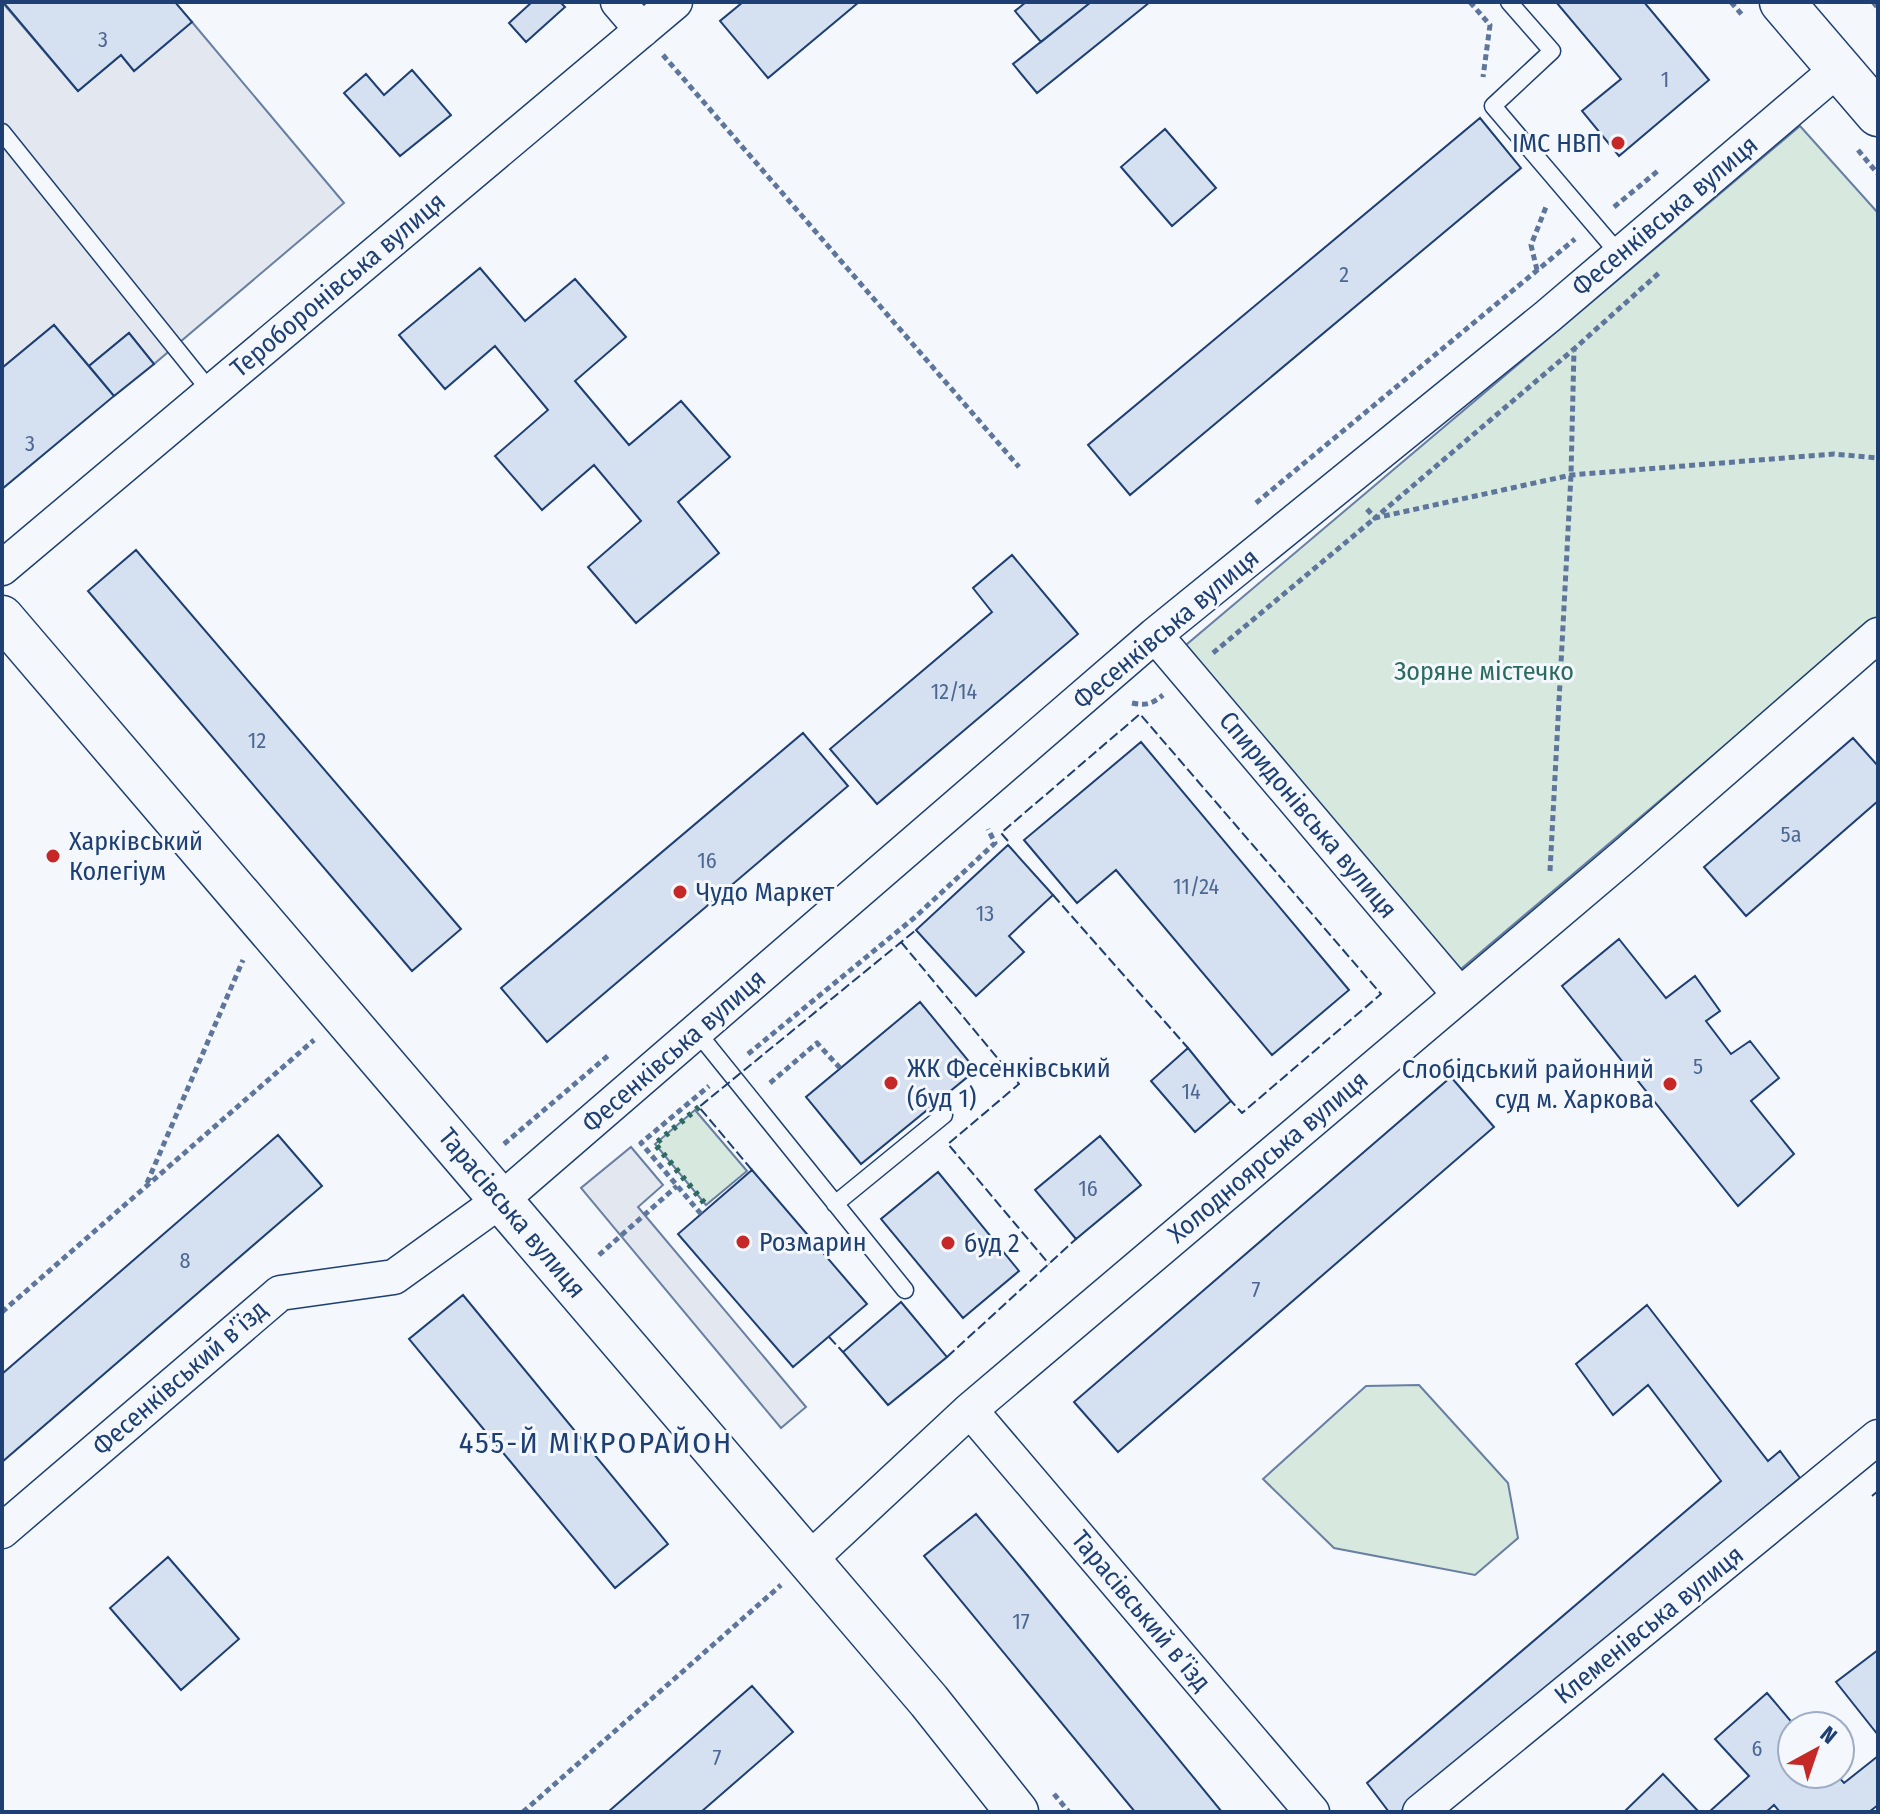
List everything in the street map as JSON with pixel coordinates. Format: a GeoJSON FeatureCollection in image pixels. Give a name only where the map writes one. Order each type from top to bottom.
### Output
{"type":"FeatureCollection","features":[{"type":"Feature","properties":{"kind":"main road"},"geometry":{"type":"LineString","coordinates":[[1782,2],[1878,114]]}},
{"type":"Feature","properties":{"kind":"street"},"geometry":{"type":"LineString","coordinates":[[618,2],[642,30]]}},
{"type":"Feature","properties":{"kind":"street","name":"Тероборонівська вулиця"},"geometry":{"type":"LineString","coordinates":[[2,568],[675,2]]}},
{"type":"Feature","properties":{"kind":"street","name":"Фесенківська вулиця"},"geometry":{"type":"LineString","coordinates":[[501,1200],[1155,635],[1620,255],[1839,68]]}},
{"type":"Feature","properties":{"kind":"street","name":"Тарасівська вулиця"},"geometry":{"type":"LineString","coordinates":[[2,617],[501,1200],[796,1572],[929,1701],[1017,1812]]}},
{"type":"Feature","properties":{"kind":"street","name":"Спиридонівська вулиця"},"geometry":{"type":"LineString","coordinates":[[1155,635],[1460,995]]}},
{"type":"Feature","properties":{"kind":"street","name":"Холодноярська вулиця"},"geometry":{"type":"LineString","coordinates":[[796,1572],[970,1410],[1460,995],[1878,635]]}},
{"type":"Feature","properties":{"kind":"street","name":"Фесенківський в’їзд"},"geometry":{"type":"LineString","coordinates":[[2,1531],[280,1293],[394,1277],[501,1200]]}},
{"type":"Feature","properties":{"kind":"street","name":"Тарасівський в’їзд"},"geometry":{"type":"LineString","coordinates":[[970,1410],[1312,1812]]}},
{"type":"Feature","properties":{"kind":"street","name":"Клеменівська вулиця"},"geometry":{"type":"LineString","coordinates":[[1420,1812],[1878,1437]]}},
{"type":"Feature","properties":{"kind":"lane"},"geometry":{"type":"LineString","coordinates":[[1509,2],[1552,51],[1493,106],[1620,255]]}},
{"type":"Feature","properties":{"kind":"lane"},"geometry":{"type":"LineString","coordinates":[[2,132],[211,392]]}},
{"type":"Feature","properties":{"kind":"lane"},"geometry":{"type":"LineString","coordinates":[[697,1032],[905,1290]]}},
{"type":"Feature","properties":{"kind":"lane"},"geometry":{"type":"LineString","coordinates":[[835,1204],[944,1115]]}},
{"type":"Feature","properties":{"kind":"path"},"geometry":{"type":"LineString","coordinates":[[1873,2],[1878,8]]}},
{"type":"Feature","properties":{"kind":"path"},"geometry":{"type":"LineString","coordinates":[[642,30],[1019,467]]}},
{"type":"Feature","properties":{"kind":"path"},"geometry":{"type":"LineString","coordinates":[[1187,673],[1574,349],[1666,266]]}},
{"type":"Feature","properties":{"kind":"path"},"geometry":{"type":"LineString","coordinates":[[1550,872],[1571,475],[1574,349]]}},
{"type":"Feature","properties":{"kind":"path"},"geometry":{"type":"LineString","coordinates":[[1375,518],[1571,475],[1834,454],[1878,458]]}},
{"type":"Feature","properties":{"kind":"path"},"geometry":{"type":"LineString","coordinates":[[701,1214],[641,1143],[914,918],[995,843],[987,831],[993,818]]}},
{"type":"Feature","properties":{"kind":"path"},"geometry":{"type":"LineString","coordinates":[[145,1187],[247,952]]}},
{"type":"Feature","properties":{"kind":"path"},"geometry":{"type":"LineString","coordinates":[[2,1312],[318,1036]]}},
{"type":"Feature","properties":{"kind":"path"},"geometry":{"type":"LineString","coordinates":[[751,1099],[817,1043],[840,1068]]}},
{"type":"Feature","properties":{"kind":"path"},"geometry":{"type":"LineString","coordinates":[[598,1255],[677,1186]]}},
{"type":"Feature","properties":{"kind":"path"},"geometry":{"type":"LineString","coordinates":[[523,1812],[796,1572]]}},
{"type":"Feature","properties":{"kind":"green space","name":"Зоряне містечко"},"geometry":{"type":"Polygon","coordinates":[[[1800,126],[1878,213],[1878,616],[1455,974],[1186,645],[1800,126]]]}},
{"type":"Feature","properties":{"kind":"green space"},"geometry":{"type":"Polygon","coordinates":[[[695,1110],[747,1171],[706,1205],[655,1144],[695,1110]]]}},
{"type":"Feature","properties":{"kind":"green space"},"geometry":{"type":"Polygon","coordinates":[[[1419,1385],[1508,1483],[1518,1538],[1475,1575],[1334,1548],[1263,1479],[1366,1386],[1419,1385]]]}},
{"type":"Feature","properties":{"kind":"shaded area"},"geometry":{"type":"Polygon","coordinates":[[[2,2],[78,91],[121,55],[134,71],[192,22],[344,203],[154,364],[129,333],[89,366],[54,325],[2,368],[2,2]]]}},
{"type":"Feature","properties":{"kind":"shaded area"},"geometry":{"type":"Polygon","coordinates":[[[631,1147],[663,1185],[638,1207],[806,1407],[781,1428],[581,1188],[631,1147]]]}},
{"type":"Feature","properties":{"kind":"building"},"geometry":{"type":"Polygon","coordinates":[[[3,2],[175,2],[192,22],[134,71],[121,55],[78,91],[3,2]]]}},
{"type":"Feature","properties":{"kind":"building"},"geometry":{"type":"Polygon","coordinates":[[[532,2],[560,2],[565,7],[526,42],[509,23],[532,2]]]}},
{"type":"Feature","properties":{"kind":"building"},"geometry":{"type":"Polygon","coordinates":[[[743,2],[859,2],[768,78],[720,21],[743,2]]]}},
{"type":"Feature","properties":{"kind":"building"},"geometry":{"type":"Polygon","coordinates":[[[1026,2],[1091,2],[1041,42],[1015,11],[1026,2]]]}},
{"type":"Feature","properties":{"kind":"building"},"geometry":{"type":"Polygon","coordinates":[[[1091,2],[1150,2],[1037,93],[1013,64],[1091,2]]]}},
{"type":"Feature","properties":{"kind":"building"},"geometry":{"type":"Polygon","coordinates":[[[1556,2],[1644,2],[1709,80],[1619,156],[1582,111],[1621,79],[1556,2]]]}},
{"type":"Feature","properties":{"kind":"building"},"geometry":{"type":"Polygon","coordinates":[[[412,70],[451,115],[400,156],[344,93],[366,74],[384,95],[412,70]]]}},
{"type":"Feature","properties":{"kind":"building"},"geometry":{"type":"Polygon","coordinates":[[[1480,118],[1521,168],[1130,495],[1088,445],[1480,118]]]}},
{"type":"Feature","properties":{"kind":"building"},"geometry":{"type":"Polygon","coordinates":[[[1165,129],[1216,188],[1172,226],[1121,167],[1165,129]]]}},
{"type":"Feature","properties":{"kind":"building"},"geometry":{"type":"Polygon","coordinates":[[[480,268],[525,321],[575,279],[626,337],[575,381],[629,445],[681,401],[730,457],[678,502],[719,553],[636,623],[588,567],[641,521],[594,465],[542,510],[495,456],[548,410],[495,346],[445,389],[399,335],[480,268]]]}},
{"type":"Feature","properties":{"kind":"building"},"geometry":{"type":"Polygon","coordinates":[[[54,325],[114,396],[2,489],[2,368],[54,325]]]}},
{"type":"Feature","properties":{"kind":"building"},"geometry":{"type":"Polygon","coordinates":[[[129,333],[154,364],[114,396],[89,366],[129,333]]]}},
{"type":"Feature","properties":{"kind":"building"},"geometry":{"type":"Polygon","coordinates":[[[136,550],[461,929],[412,971],[88,591],[136,550]]]}},
{"type":"Feature","properties":{"kind":"building"},"geometry":{"type":"Polygon","coordinates":[[[1012,555],[1078,634],[877,804],[830,749],[992,612],[973,588],[1012,555]]]}},
{"type":"Feature","properties":{"kind":"building"},"geometry":{"type":"Polygon","coordinates":[[[803,733],[848,786],[547,1042],[501,988],[803,733]]]}},
{"type":"Feature","properties":{"kind":"building"},"geometry":{"type":"Polygon","coordinates":[[[1853,738],[1878,766],[1878,801],[1746,916],[1704,867],[1853,738]]]}},
{"type":"Feature","properties":{"kind":"building"},"geometry":{"type":"Polygon","coordinates":[[[1141,742],[1349,990],[1272,1055],[1116,870],[1077,903],[1024,840],[1141,742]]]}},
{"type":"Feature","properties":{"kind":"building"},"geometry":{"type":"Polygon","coordinates":[[[1008,845],[1053,895],[1009,936],[1024,952],[976,996],[916,930],[1008,845]]]}},
{"type":"Feature","properties":{"kind":"building"},"geometry":{"type":"Polygon","coordinates":[[[1619,939],[1666,998],[1695,976],[1720,1011],[1706,1021],[1731,1054],[1750,1041],[1779,1078],[1751,1101],[1794,1154],[1738,1206],[1562,986],[1619,939]]]}},
{"type":"Feature","properties":{"kind":"building","name":"ЖК Фесенківський (буд 1)"},"geometry":{"type":"Polygon","coordinates":[[[920,1002],[976,1070],[861,1164],[806,1097],[920,1002]]]}},
{"type":"Feature","properties":{"kind":"building"},"geometry":{"type":"Polygon","coordinates":[[[1188,1048],[1231,1101],[1195,1132],[1151,1081],[1188,1048]]]}},
{"type":"Feature","properties":{"kind":"building"},"geometry":{"type":"Polygon","coordinates":[[[1451,1077],[1494,1127],[1118,1452],[1074,1402],[1451,1077]]]}},
{"type":"Feature","properties":{"kind":"building"},"geometry":{"type":"Polygon","coordinates":[[[278,1135],[322,1186],[2,1462],[2,1374],[278,1135]]]}},
{"type":"Feature","properties":{"kind":"building"},"geometry":{"type":"Polygon","coordinates":[[[1100,1136],[1141,1185],[1076,1239],[1035,1190],[1100,1136]]]}},
{"type":"Feature","properties":{"kind":"building"},"geometry":{"type":"Polygon","coordinates":[[[752,1170],[867,1304],[793,1367],[678,1234],[752,1170]]]}},
{"type":"Feature","properties":{"kind":"building","name":"буд 2"},"geometry":{"type":"Polygon","coordinates":[[[938,1172],[1019,1271],[963,1318],[881,1219],[938,1172]]]}},
{"type":"Feature","properties":{"kind":"building"},"geometry":{"type":"Polygon","coordinates":[[[463,1295],[668,1544],[615,1588],[409,1339],[463,1295]]]}},
{"type":"Feature","properties":{"kind":"building"},"geometry":{"type":"Polygon","coordinates":[[[901,1302],[947,1357],[888,1405],[843,1352],[901,1302]]]}},
{"type":"Feature","properties":{"kind":"building"},"geometry":{"type":"Polygon","coordinates":[[[1647,1305],[1768,1461],[1780,1451],[1800,1478],[1400,1812],[1389,1812],[1367,1783],[1721,1481],[1648,1385],[1613,1415],[1576,1364],[1647,1305]]]}},
{"type":"Feature","properties":{"kind":"building"},"geometry":{"type":"Polygon","coordinates":[[[976,1514],[1222,1812],[1135,1812],[924,1556],[976,1514]]]}},
{"type":"Feature","properties":{"kind":"building"},"geometry":{"type":"Polygon","coordinates":[[[168,1557],[239,1639],[181,1690],[110,1608],[168,1557]]]}},
{"type":"Feature","properties":{"kind":"building"},"geometry":{"type":"Polygon","coordinates":[[[1878,1650],[1878,1735],[1836,1682],[1878,1650]]]}},
{"type":"Feature","properties":{"kind":"building"},"geometry":{"type":"Polygon","coordinates":[[[752,1686],[793,1732],[701,1812],[608,1812],[752,1686]]]}},
{"type":"Feature","properties":{"kind":"building"},"geometry":{"type":"Polygon","coordinates":[[[1767,1693],[1781,1710],[1776,1710],[1776,1790],[1856,1790],[1856,1773],[1878,1756],[1878,1805],[1869,1812],[1780,1812],[1774,1805],[1766,1812],[1709,1812],[1749,1776],[1715,1739],[1767,1693]]]}},
{"type":"Feature","properties":{"kind":"building"},"geometry":{"type":"Polygon","coordinates":[[[1663,1774],[1699,1812],[1624,1812],[1663,1774]]]}},
{"type":"Feature","properties":{"kind":"hedge"},"geometry":{"type":"LineString","coordinates":[[699,1107],[655,1144],[706,1205]]}},
{"type":"Feature","properties":{"kind":"fence"},"geometry":{"type":"LineString","coordinates":[[1008,841],[1001,833],[1140,714],[1381,994],[1242,1113],[1231,1101]]}},
{"type":"Feature","properties":{"kind":"fence"},"geometry":{"type":"LineString","coordinates":[[1053,895],[1188,1048]]}},
{"type":"Feature","properties":{"kind":"fence"},"geometry":{"type":"LineString","coordinates":[[752,1170],[699,1107],[916,930]]}},
{"type":"Feature","properties":{"kind":"fence"},"geometry":{"type":"LineString","coordinates":[[901,942],[1019,1084],[948,1144],[1049,1264]]}},
{"type":"Feature","properties":{"kind":"fence"},"geometry":{"type":"LineString","coordinates":[[947,1357],[1076,1239]]}},
{"type":"Feature","properties":{"kind":"fence"},"geometry":{"type":"LineString","coordinates":[[829,1337],[843,1352]]}},
{"type":"Feature","properties":{"kind":"fence"},"geometry":{"type":"LineString","coordinates":[[1872,1496],[1878,1491]]}},
{"type":"Feature","properties":{"kind":"place","name":"ІМС НВП"},"geometry":{"type":"Point","coordinates":[1618,143]}},
{"type":"Feature","properties":{"kind":"place","name":"Харківський Колегіум"},"geometry":{"type":"Point","coordinates":[53,856]}},
{"type":"Feature","properties":{"kind":"place","name":"Чудо Маркет"},"geometry":{"type":"Point","coordinates":[680,892]}},
{"type":"Feature","properties":{"kind":"place","name":"ЖК Фесенківський (буд 1)"},"geometry":{"type":"Point","coordinates":[891,1083]}},
{"type":"Feature","properties":{"kind":"place","name":"Слобідський районний суд м. Харкова"},"geometry":{"type":"Point","coordinates":[1670,1084]}},
{"type":"Feature","properties":{"kind":"place","name":"Розмарин"},"geometry":{"type":"Point","coordinates":[743,1242]}},
{"type":"Feature","properties":{"kind":"place","name":"буд 2"},"geometry":{"type":"Point","coordinates":[948,1243]}},
{"type":"Feature","properties":{"kind":"district","name":"455-Й МІКРОРАЙОН"},"geometry":{"type":"Point","coordinates":[596,1443]}}]}
